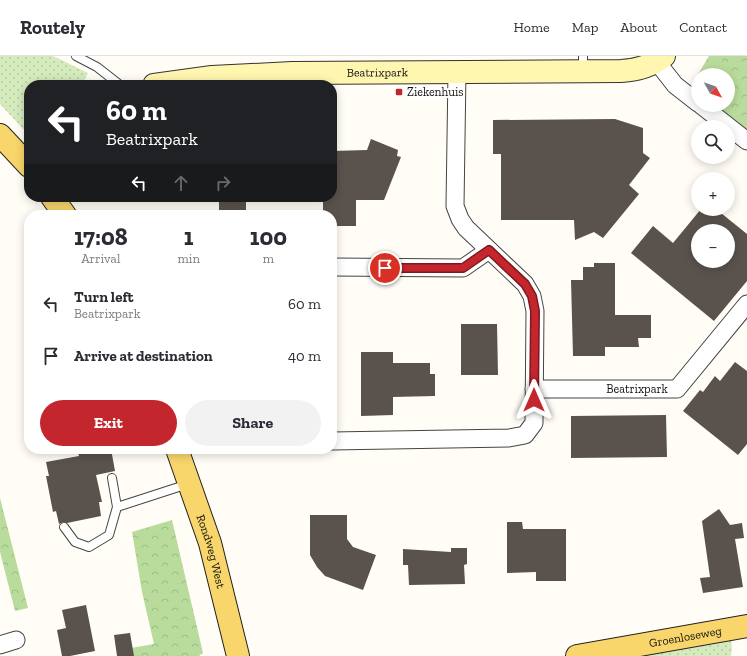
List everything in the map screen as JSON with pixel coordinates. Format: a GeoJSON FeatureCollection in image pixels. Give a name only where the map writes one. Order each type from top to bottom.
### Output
{"type":"FeatureCollection","features":[{"type":"Feature","properties":{"kind":"main road"},"geometry":{"type":"LineString","coordinates":[[0,135],[24,161]]}},
{"type":"Feature","properties":{"kind":"main road","name":"Rondweg West"},"geometry":{"type":"LineString","coordinates":[[179,454],[210,543],[238,656]]}},
{"type":"Feature","properties":{"kind":"main road","name":"Groenloseweg"},"geometry":{"type":"LineString","coordinates":[[576,656],[747,626]]}},
{"type":"Feature","properties":{"kind":"street","name":"Beatrixpark"},"geometry":{"type":"LineString","coordinates":[[190,80],[212,77],[285,74],[457,72],[583,63],[621,72],[636,70],[661,59]]}},
{"type":"Feature","properties":{"kind":"street"},"geometry":{"type":"LineString","coordinates":[[661,59],[675,85],[691,98]]}},
{"type":"Feature","properties":{"kind":"street"},"geometry":{"type":"LineString","coordinates":[[337,440],[509,438],[525,435],[534,423],[535,311],[532,296],[525,284],[489,250],[460,219],[455,206],[457,72]]}},
{"type":"Feature","properties":{"kind":"street"},"geometry":{"type":"LineString","coordinates":[[710,112],[747,141]]}},
{"type":"Feature","properties":{"kind":"street"},"geometry":{"type":"LineString","coordinates":[[337,267],[463,268],[489,250]]}},
{"type":"Feature","properties":{"kind":"street","name":"Beatrixpark"},"geometry":{"type":"LineString","coordinates":[[534,389],[676,389],[747,304]]}},
{"type":"Feature","properties":{"kind":"lane"},"geometry":{"type":"LineString","coordinates":[[76,56],[97,67],[114,80]]}},
{"type":"Feature","properties":{"kind":"lane"},"geometry":{"type":"LineString","coordinates":[[64,527],[75,542],[89,547],[109,535],[117,508],[112,478]]}},
{"type":"Feature","properties":{"kind":"lane"},"geometry":{"type":"LineString","coordinates":[[117,508],[189,484]]}},
{"type":"Feature","properties":{"kind":"green space"},"geometry":{"type":"Polygon","coordinates":[[[0,56],[53,56],[88,73],[84,80],[24,80],[24,130],[0,104],[0,56]]]}},
{"type":"Feature","properties":{"kind":"green space"},"geometry":{"type":"Polygon","coordinates":[[[709,56],[747,56],[747,136],[735,126],[735,120],[727,120],[717,112],[735,112],[735,68],[702,68],[709,56]]]}},
{"type":"Feature","properties":{"kind":"green space"},"geometry":{"type":"Polygon","coordinates":[[[0,498],[28,608],[15,611],[0,552],[0,498]]]}},
{"type":"Feature","properties":{"kind":"green space"},"geometry":{"type":"Polygon","coordinates":[[[172,520],[203,653],[199,656],[121,656],[120,650],[154,644],[142,592],[132,532],[172,520]]]}},
{"type":"Feature","properties":{"kind":"green space"},"geometry":{"type":"Polygon","coordinates":[[[731,640],[731,656],[628,656],[731,640]]]}},
{"type":"Feature","properties":{"kind":"building"},"geometry":{"type":"Polygon","coordinates":[[[615,119],[643,128],[643,153],[650,158],[629,185],[639,194],[603,238],[594,232],[575,240],[574,220],[501,220],[501,154],[493,154],[493,120],[615,119]]]}},
{"type":"Feature","properties":{"kind":"building"},"geometry":{"type":"Polygon","coordinates":[[[371,139],[398,150],[397,156],[401,157],[384,200],[356,200],[356,226],[337,226],[337,210],[323,210],[323,202],[337,202],[337,151],[367,150],[371,139]]]}},
{"type":"Feature","properties":{"kind":"building"},"geometry":{"type":"Polygon","coordinates":[[[219,202],[246,202],[246,210],[219,210],[219,202]]]}},
{"type":"Feature","properties":{"kind":"building"},"geometry":{"type":"Polygon","coordinates":[[[695,216],[725,216],[735,224],[691,224],[691,268],[735,268],[735,224],[747,234],[747,281],[714,321],[631,253],[653,226],[673,243],[695,216]]]}},
{"type":"Feature","properties":{"kind":"building"},"geometry":{"type":"Polygon","coordinates":[[[594,263],[615,263],[615,315],[651,315],[651,338],[638,338],[639,347],[605,347],[605,356],[573,356],[571,280],[583,280],[583,267],[594,267],[594,263]]]}},
{"type":"Feature","properties":{"kind":"building"},"geometry":{"type":"Polygon","coordinates":[[[461,324],[497,324],[498,375],[461,375],[461,324]]]}},
{"type":"Feature","properties":{"kind":"building"},"geometry":{"type":"Polygon","coordinates":[[[361,352],[393,352],[393,363],[430,363],[430,374],[435,374],[435,396],[393,397],[393,415],[361,416],[361,352]]]}},
{"type":"Feature","properties":{"kind":"building"},"geometry":{"type":"Polygon","coordinates":[[[735,362],[747,371],[747,444],[738,455],[683,411],[700,390],[703,392],[715,376],[720,381],[735,362]]]}},
{"type":"Feature","properties":{"kind":"building"},"geometry":{"type":"Polygon","coordinates":[[[666,415],[667,457],[571,458],[571,416],[666,415]]]}},
{"type":"Feature","properties":{"kind":"building"},"geometry":{"type":"Polygon","coordinates":[[[78,454],[112,454],[115,471],[96,475],[102,502],[99,502],[101,516],[67,523],[63,522],[59,524],[56,511],[53,512],[46,476],[49,476],[46,462],[79,456],[78,454]]]}},
{"type":"Feature","properties":{"kind":"building"},"geometry":{"type":"Polygon","coordinates":[[[719,509],[730,525],[742,523],[744,538],[735,539],[743,587],[703,593],[700,578],[710,577],[702,521],[719,509]]]}},
{"type":"Feature","properties":{"kind":"building"},"geometry":{"type":"Polygon","coordinates":[[[310,515],[347,515],[347,539],[353,547],[376,555],[363,590],[325,576],[317,567],[310,555],[310,515]]]}},
{"type":"Feature","properties":{"kind":"building"},"geometry":{"type":"Polygon","coordinates":[[[507,522],[522,522],[523,529],[566,529],[566,581],[536,581],[536,572],[507,573],[507,522]]]}},
{"type":"Feature","properties":{"kind":"building"},"geometry":{"type":"Polygon","coordinates":[[[451,548],[467,548],[467,564],[464,565],[465,584],[409,585],[408,565],[403,565],[403,549],[451,552],[451,548]]]}},
{"type":"Feature","properties":{"kind":"building"},"geometry":{"type":"Polygon","coordinates":[[[86,605],[95,651],[62,656],[57,630],[66,628],[62,610],[86,605]]]}},
{"type":"Feature","properties":{"kind":"building"},"geometry":{"type":"Polygon","coordinates":[[[130,633],[134,656],[117,656],[114,635],[130,633]]]}},
{"type":"Feature","properties":{"kind":"place","name":"Ziekenhuis"},"geometry":{"type":"Point","coordinates":[399,92]}},
{"type":"Feature","properties":{"kind":"route"},"geometry":{"type":"LineString","coordinates":[[385,268],[463,268],[489,250],[525,284],[532,296],[535,311],[534,400]]}}]}
